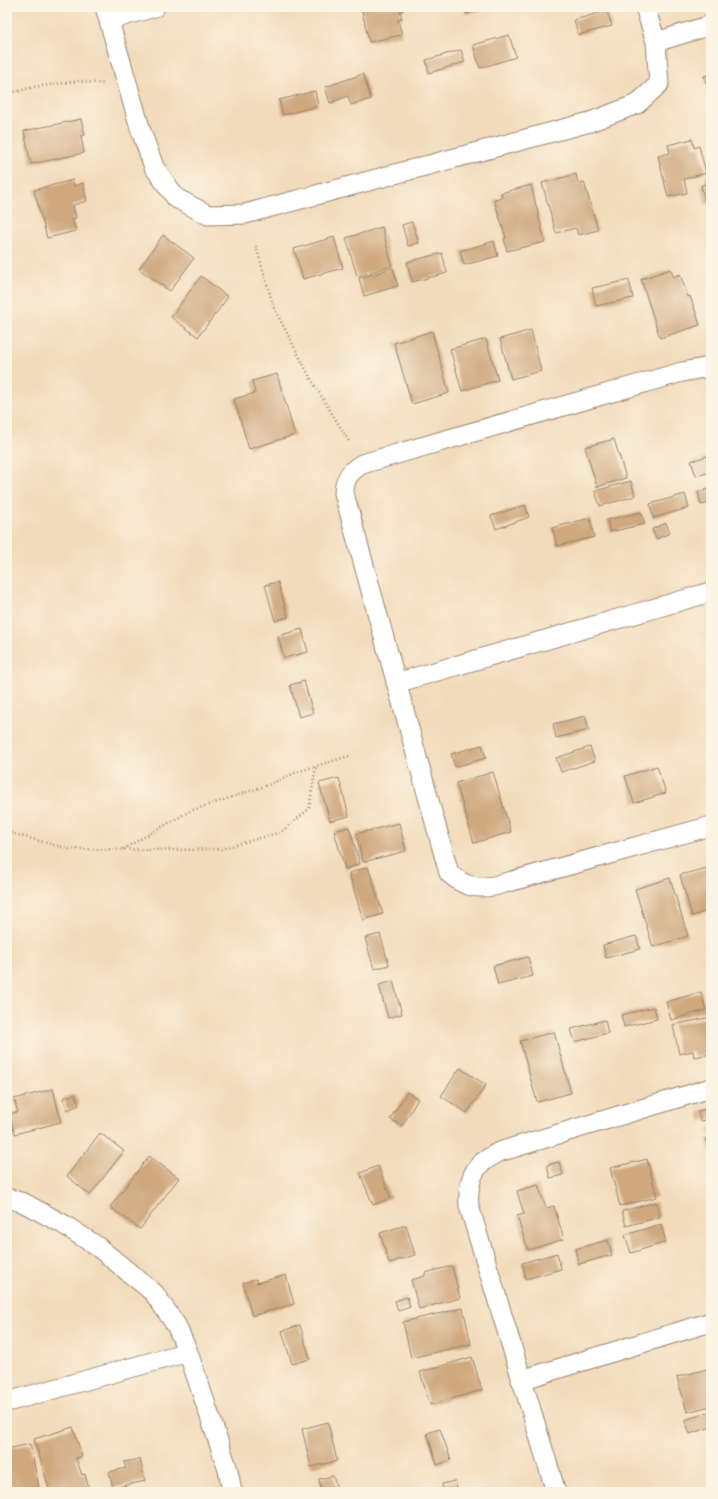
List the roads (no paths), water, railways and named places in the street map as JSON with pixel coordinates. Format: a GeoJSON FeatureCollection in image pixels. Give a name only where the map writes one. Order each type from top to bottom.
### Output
{"type":"FeatureCollection","features":[{"type":"Feature","properties":{"kind":"street"},"geometry":{"type":"LineString","coordinates":[[155,7],[107,13],[141,131],[154,167],[176,198],[208,216],[245,214],[590,122],[637,104],[659,84],[656,42],[645,7]]}},
{"type":"Feature","properties":{"kind":"street"},"geometry":{"type":"LineString","coordinates":[[656,42],[711,25]]}},
{"type":"Feature","properties":{"kind":"street"},"geometry":{"type":"LineString","coordinates":[[711,370],[704,368],[682,372],[362,464],[350,473],[344,487],[344,493],[449,873],[461,883],[480,888],[494,886],[711,826]]}},
{"type":"Feature","properties":{"kind":"street"},"geometry":{"type":"LineString","coordinates":[[396,683],[711,592]]}},
{"type":"Feature","properties":{"kind":"street"},"geometry":{"type":"LineString","coordinates":[[556,1492],[469,1206],[468,1192],[473,1176],[482,1163],[499,1152],[711,1088]]}},
{"type":"Feature","properties":{"kind":"street"},"geometry":{"type":"LineString","coordinates":[[7,1198],[24,1203],[63,1224],[98,1247],[154,1293],[176,1325],[188,1352],[228,1470],[232,1492]]}},
{"type":"Feature","properties":{"kind":"street"},"geometry":{"type":"LineString","coordinates":[[521,1380],[711,1322]]}},
{"type":"Feature","properties":{"kind":"street"},"geometry":{"type":"LineString","coordinates":[[7,1402],[188,1352]]}}]}
